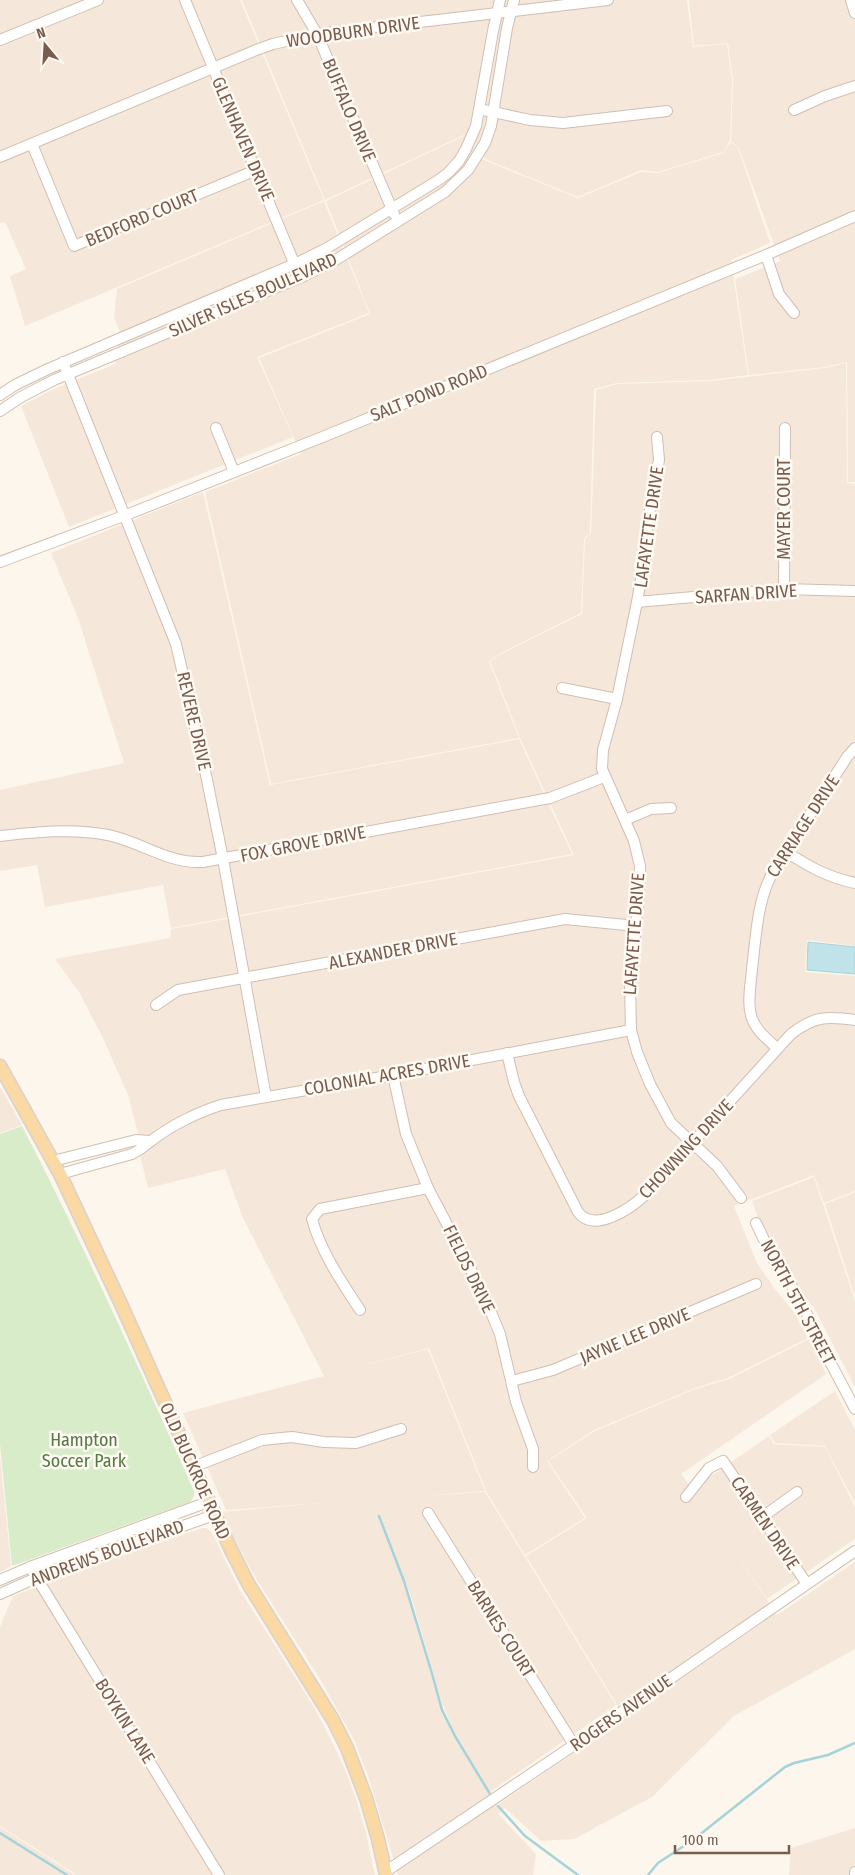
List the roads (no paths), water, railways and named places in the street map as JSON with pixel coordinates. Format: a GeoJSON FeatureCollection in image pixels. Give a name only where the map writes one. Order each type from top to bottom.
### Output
{"type":"FeatureCollection","features":[{"type":"Feature","properties":{"kind":"main road","name":"OLD BUCKROE ROAD"},"geometry":{"type":"LineString","coordinates":[[0,1066],[4,1082],[60,1174],[121,1304],[208,1502],[249,1585],[333,1720],[347,1748],[366,1798],[385,1874]]}},
{"type":"Feature","properties":{"kind":"street"},"geometry":{"type":"LineString","coordinates":[[0,40],[98,0]]}},
{"type":"Feature","properties":{"kind":"street","name":"GLENHAVEN DRIVE"},"geometry":{"type":"LineString","coordinates":[[185,0],[300,278]]}},
{"type":"Feature","properties":{"kind":"street","name":"BUFFALO DRIVE"},"geometry":{"type":"LineString","coordinates":[[297,0],[317,34],[398,221]]}},
{"type":"Feature","properties":{"kind":"street","name":"SILVER ISLES BOULEVARD"},"geometry":{"type":"LineString","coordinates":[[0,395],[31,376],[295,264],[327,248],[392,210],[448,173],[459,161],[472,138],[500,0]]}},
{"type":"Feature","properties":{"kind":"street","name":"SILVER ISLES BOULEVARD"},"geometry":{"type":"LineString","coordinates":[[1,408],[68,374],[300,278],[334,260],[445,192],[468,170],[485,143],[491,126],[514,0]]}},
{"type":"Feature","properties":{"kind":"street","name":"WOODBURN DRIVE"},"geometry":{"type":"LineString","coordinates":[[0,157],[273,44],[317,34],[608,0]]}},
{"type":"Feature","properties":{"kind":"street"},"geometry":{"type":"LineString","coordinates":[[852,0],[855,13]]}},
{"type":"Feature","properties":{"kind":"street"},"geometry":{"type":"LineString","coordinates":[[794,110],[824,96],[855,86]]}},
{"type":"Feature","properties":{"kind":"street"},"geometry":{"type":"LineString","coordinates":[[479,108],[530,120],[563,123],[667,111]]}},
{"type":"Feature","properties":{"kind":"street","name":"BEDFORD COURT"},"geometry":{"type":"LineString","coordinates":[[32,144],[74,246],[256,170]]}},
{"type":"Feature","properties":{"kind":"street","name":"SALT POND ROAD"},"geometry":{"type":"LineString","coordinates":[[0,562],[234,472],[766,255],[855,216]]}},
{"type":"Feature","properties":{"kind":"street"},"geometry":{"type":"LineString","coordinates":[[766,255],[779,294],[794,313]]}},
{"type":"Feature","properties":{"kind":"street","name":"REVERE DRIVE"},"geometry":{"type":"LineString","coordinates":[[64,362],[176,644],[223,859],[266,1097]]}},
{"type":"Feature","properties":{"kind":"street"},"geometry":{"type":"LineString","coordinates":[[216,428],[234,472]]}},
{"type":"Feature","properties":{"kind":"street","name":"MAYER COURT"},"geometry":{"type":"LineString","coordinates":[[784,589],[785,428]]}},
{"type":"Feature","properties":{"kind":"street","name":"LAFAYETTE DRIVE"},"geometry":{"type":"LineString","coordinates":[[657,437],[659,460],[647,526],[638,602],[617,699],[602,756],[604,777],[634,840],[640,866],[640,886],[630,985],[631,1030],[640,1064],[671,1122],[717,1166],[741,1198]]}},
{"type":"Feature","properties":{"kind":"street","name":"SARFAN DRIVE"},"geometry":{"type":"LineString","coordinates":[[638,602],[784,589],[855,591]]}},
{"type":"Feature","properties":{"kind":"street"},"geometry":{"type":"LineString","coordinates":[[562,688],[617,699]]}},
{"type":"Feature","properties":{"kind":"street","name":"CARRIAGE DRIVE"},"geometry":{"type":"LineString","coordinates":[[777,1048],[764,1037],[755,1025],[751,1015],[750,996],[756,932],[767,882],[847,757],[855,748]]}},
{"type":"Feature","properties":{"kind":"street","name":"FOX GROVE DRIVE"},"geometry":{"type":"LineString","coordinates":[[0,836],[84,831],[133,842],[176,860],[192,863],[223,859],[550,798],[604,777]]}},
{"type":"Feature","properties":{"kind":"street"},"geometry":{"type":"LineString","coordinates":[[625,820],[652,809],[671,808]]}},
{"type":"Feature","properties":{"kind":"street"},"geometry":{"type":"LineString","coordinates":[[786,852],[819,872],[855,883]]}},
{"type":"Feature","properties":{"kind":"street","name":"ALEXANDER DRIVE"},"geometry":{"type":"LineString","coordinates":[[156,1005],[178,990],[565,919],[636,926]]}},
{"type":"Feature","properties":{"kind":"street","name":"CHOWNING DRIVE"},"geometry":{"type":"LineString","coordinates":[[507,1053],[514,1082],[520,1096],[578,1212],[585,1219],[595,1221],[605,1219],[634,1205],[645,1195],[693,1144],[777,1048],[803,1024],[819,1018],[855,1020]]}},
{"type":"Feature","properties":{"kind":"street","name":"COLONIAL ACRES DRIVE"},"geometry":{"type":"LineString","coordinates":[[60,1174],[132,1154],[143,1149],[150,1141],[206,1110],[235,1102],[393,1075],[631,1030]]}},
{"type":"Feature","properties":{"kind":"street","name":"FIELDS DRIVE"},"geometry":{"type":"LineString","coordinates":[[393,1075],[406,1134],[428,1188],[483,1293],[500,1334],[516,1402],[533,1449],[533,1467]]}},
{"type":"Feature","properties":{"kind":"street","name":"COLONIAL ACRES DRIVE"},"geometry":{"type":"LineString","coordinates":[[53,1161],[136,1140],[150,1141]]}},
{"type":"Feature","properties":{"kind":"street"},"geometry":{"type":"LineString","coordinates":[[360,1310],[333,1268],[316,1233],[312,1219],[320,1209],[428,1188]]}},
{"type":"Feature","properties":{"kind":"street","name":"NORTH 5TH STREET"},"geometry":{"type":"LineString","coordinates":[[756,1223],[779,1271],[790,1283],[854,1403]]}},
{"type":"Feature","properties":{"kind":"street","name":"JAYNE LEE DRIVE"},"geometry":{"type":"LineString","coordinates":[[512,1381],[554,1370],[756,1284]]}},
{"type":"Feature","properties":{"kind":"street"},"geometry":{"type":"LineString","coordinates":[[193,1467],[262,1440],[292,1436],[324,1442],[356,1443],[401,1429]]}},
{"type":"Feature","properties":{"kind":"street","name":"CARMEN DRIVE"},"geometry":{"type":"LineString","coordinates":[[686,1497],[709,1468],[723,1461],[807,1584]]}},
{"type":"Feature","properties":{"kind":"street"},"geometry":{"type":"LineString","coordinates":[[761,1518],[797,1492]]}},
{"type":"Feature","properties":{"kind":"street","name":"ANDREWS BOULEVARD"},"geometry":{"type":"LineString","coordinates":[[0,1580],[30,1567],[208,1502]]}},
{"type":"Feature","properties":{"kind":"street","name":"BARNES COURT"},"geometry":{"type":"LineString","coordinates":[[428,1513],[574,1745]]}},
{"type":"Feature","properties":{"kind":"street","name":"ANDREWS BOULEVARD"},"geometry":{"type":"LineString","coordinates":[[0,1594],[36,1578],[214,1515]]}},
{"type":"Feature","properties":{"kind":"street","name":"ROGERS AVENUE"},"geometry":{"type":"LineString","coordinates":[[385,1874],[855,1551]]}},
{"type":"Feature","properties":{"kind":"street","name":"BOYKIN LANE"},"geometry":{"type":"LineString","coordinates":[[30,1567],[219,1875]]}},
{"type":"Feature","properties":{"kind":"water"},"geometry":{"type":"Polygon","coordinates":[[[808,942],[855,947],[855,974],[807,970],[808,942]]]}},
{"type":"Feature","properties":{"kind":"waterway"},"geometry":{"type":"LineString","coordinates":[[379,1516],[404,1581],[442,1710],[455,1736],[490,1794]]}},
{"type":"Feature","properties":{"kind":"waterway"},"geometry":{"type":"LineString","coordinates":[[648,1875],[658,1863],[693,1840],[785,1767],[828,1755],[855,1743]]}},
{"type":"Feature","properties":{"kind":"waterway"},"geometry":{"type":"LineString","coordinates":[[498,1806],[525,1836],[578,1875]]}},
{"type":"Feature","properties":{"kind":"waterway"},"geometry":{"type":"LineString","coordinates":[[0,1833],[67,1875]]}},
{"type":"Feature","properties":{"kind":"park label","name":"Hampton Soccer Park"},"geometry":{"type":"Point","coordinates":[84,1450]}}]}
